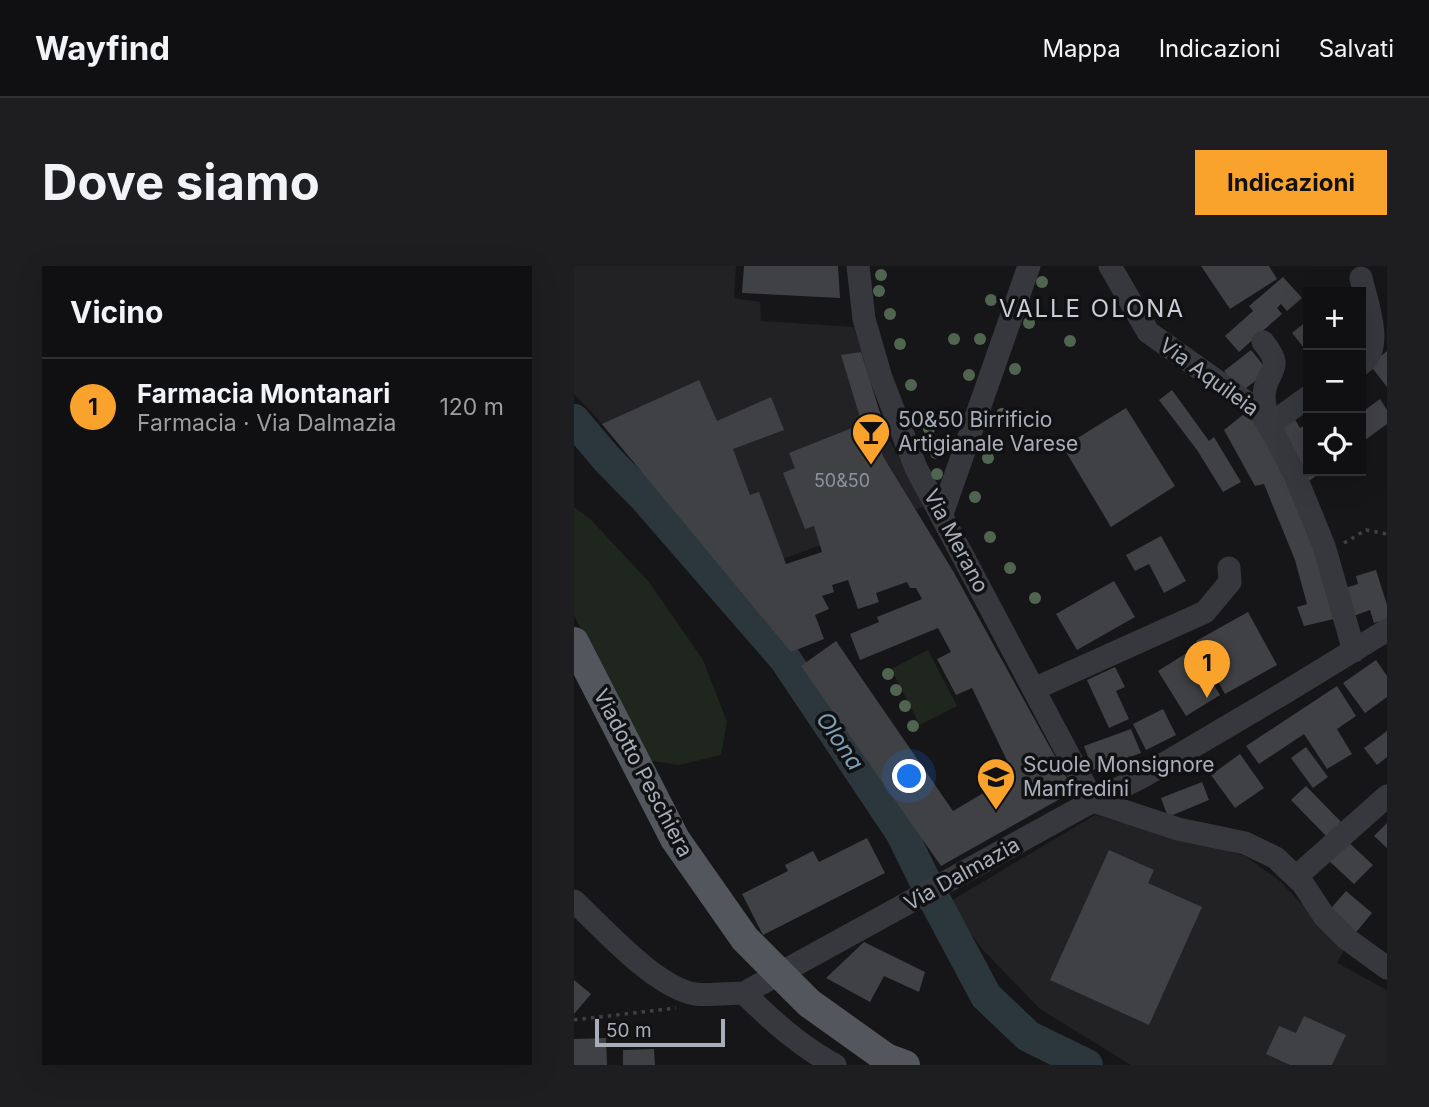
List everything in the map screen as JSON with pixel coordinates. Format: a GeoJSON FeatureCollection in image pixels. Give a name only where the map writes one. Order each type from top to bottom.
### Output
{"type":"FeatureCollection","features":[{"type":"Feature","properties":{"kind":"main road","name":"Viadotto Peschiera"},"geometry":{"type":"LineString","coordinates":[[574,642],[675,839],[745,939],[809,1003],[886,1058],[905,1065]]}},
{"type":"Feature","properties":{"kind":"street","name":"Via Merano"},"geometry":{"type":"LineString","coordinates":[[858,266],[864,319],[881,378],[916,468],[1093,801]]}},
{"type":"Feature","properties":{"kind":"street"},"geometry":{"type":"LineString","coordinates":[[942,514],[1029,266]]}},
{"type":"Feature","properties":{"kind":"street","name":"Via Aquileia"},"geometry":{"type":"LineString","coordinates":[[1110,266],[1148,332],[1259,411],[1269,425],[1295,475],[1324,546],[1354,651]]}},
{"type":"Feature","properties":{"kind":"street"},"geometry":{"type":"LineString","coordinates":[[1361,278],[1374,334],[1373,346],[1366,360]]}},
{"type":"Feature","properties":{"kind":"street"},"geometry":{"type":"LineString","coordinates":[[1263,342],[1272,353],[1275,363],[1264,392],[1269,425],[1303,401]]}},
{"type":"Feature","properties":{"kind":"street"},"geometry":{"type":"LineString","coordinates":[[1034,688],[1205,612],[1230,582],[1229,568]]}},
{"type":"Feature","properties":{"kind":"street","name":"Via Dalmazia"},"geometry":{"type":"LineString","coordinates":[[574,901],[646,968],[671,986],[696,994],[744,993],[1139,778],[1354,651],[1385,636]]}},
{"type":"Feature","properties":{"kind":"street"},"geometry":{"type":"LineString","coordinates":[[1296,877],[1387,796]]}},
{"type":"Feature","properties":{"kind":"street"},"geometry":{"type":"LineString","coordinates":[[1093,801],[1178,829],[1245,843],[1276,858],[1303,884],[1324,916],[1348,939],[1387,968]]}},
{"type":"Feature","properties":{"kind":"street"},"geometry":{"type":"LineString","coordinates":[[744,993],[778,1026],[818,1056],[835,1065]]}},
{"type":"Feature","properties":{"kind":"path"},"geometry":{"type":"LineString","coordinates":[[1351,539],[1366,530],[1387,534]]}},
{"type":"Feature","properties":{"kind":"path"},"geometry":{"type":"LineString","coordinates":[[574,1020],[674,1009]]}},
{"type":"Feature","properties":{"kind":"shaded area"},"geometry":{"type":"Polygon","coordinates":[[[574,266],[736,266],[734,298],[760,302],[761,321],[854,327],[887,435],[925,506],[727,580],[658,491],[574,394],[574,266]]]}},
{"type":"Feature","properties":{"kind":"shaded area"},"geometry":{"type":"Polygon","coordinates":[[[574,507],[591,520],[649,582],[703,660],[727,722],[721,755],[679,765],[646,760],[574,615],[574,507]]]}},
{"type":"Feature","properties":{"kind":"shaded area"},"geometry":{"type":"Polygon","coordinates":[[[928,650],[957,706],[920,725],[891,669],[928,650]]]}},
{"type":"Feature","properties":{"kind":"shaded area"},"geometry":{"type":"Polygon","coordinates":[[[1095,815],[1245,856],[1281,882],[1344,950],[1337,963],[1387,990],[1387,1065],[1131,1065],[1040,1009],[982,949],[949,902],[1095,815]]]}},
{"type":"Feature","properties":{"kind":"building"},"geometry":{"type":"Polygon","coordinates":[[[744,266],[838,266],[840,298],[742,293],[744,266]]]}},
{"type":"Feature","properties":{"kind":"building"},"geometry":{"type":"Polygon","coordinates":[[[1201,266],[1269,266],[1277,279],[1230,309],[1201,266]]]}},
{"type":"Feature","properties":{"kind":"building"},"geometry":{"type":"Polygon","coordinates":[[[1283,277],[1302,298],[1287,311],[1281,304],[1277,308],[1282,314],[1239,352],[1225,336],[1253,311],[1249,306],[1283,277]]]}},
{"type":"Feature","properties":{"kind":"building"},"geometry":{"type":"Polygon","coordinates":[[[1303,324],[1303,347],[1292,333],[1303,324]]]}},
{"type":"Feature","properties":{"kind":"building"},"geometry":{"type":"Polygon","coordinates":[[[1251,350],[1268,371],[1241,392],[1224,371],[1251,350]]]}},
{"type":"Feature","properties":{"kind":"building"},"geometry":{"type":"Polygon","coordinates":[[[1387,351],[1387,387],[1370,365],[1387,351]]]}},
{"type":"Feature","properties":{"kind":"building"},"geometry":{"type":"Polygon","coordinates":[[[861,352],[881,416],[869,421],[884,458],[953,571],[1074,791],[941,866],[801,666],[836,641],[953,811],[1014,775],[972,688],[956,695],[937,659],[951,652],[938,628],[860,660],[850,634],[879,622],[877,617],[922,599],[916,588],[910,588],[907,582],[876,593],[879,602],[858,609],[848,580],[832,585],[834,592],[822,596],[829,609],[815,615],[824,639],[791,652],[602,424],[699,380],[717,421],[771,397],[784,430],[733,449],[750,495],[759,492],[786,564],[822,552],[814,526],[805,529],[783,473],[795,468],[789,453],[862,424],[841,355],[861,352]]]}},
{"type":"Feature","properties":{"kind":"building"},"geometry":{"type":"Polygon","coordinates":[[[1172,390],[1209,441],[1214,437],[1241,482],[1223,492],[1197,450],[1159,400],[1172,390]]]}},
{"type":"Feature","properties":{"kind":"building"},"geometry":{"type":"Polygon","coordinates":[[[1380,399],[1387,410],[1387,424],[1366,439],[1366,413],[1366,409],[1380,399]]]}},
{"type":"Feature","properties":{"kind":"building"},"geometry":{"type":"Polygon","coordinates":[[[1126,408],[1175,486],[1111,527],[1063,447],[1126,408]]]}},
{"type":"Feature","properties":{"kind":"building"},"geometry":{"type":"Polygon","coordinates":[[[1249,410],[1270,437],[1319,555],[1334,619],[1304,626],[1297,607],[1307,604],[1295,560],[1264,484],[1255,486],[1224,430],[1249,410]]]}},
{"type":"Feature","properties":{"kind":"building"},"geometry":{"type":"Polygon","coordinates":[[[1292,414],[1300,428],[1303,426],[1303,476],[1316,476],[1306,483],[1274,424],[1292,414]]]}},
{"type":"Feature","properties":{"kind":"building"},"geometry":{"type":"Polygon","coordinates":[[[1161,536],[1186,581],[1164,593],[1149,564],[1135,571],[1126,555],[1161,536]]]}},
{"type":"Feature","properties":{"kind":"building"},"geometry":{"type":"Polygon","coordinates":[[[1376,570],[1387,605],[1387,619],[1374,623],[1370,610],[1351,617],[1342,589],[1358,584],[1356,576],[1376,570]]]}},
{"type":"Feature","properties":{"kind":"building"},"geometry":{"type":"Polygon","coordinates":[[[1114,581],[1135,617],[1077,650],[1056,614],[1114,581]]]}},
{"type":"Feature","properties":{"kind":"building"},"geometry":{"type":"Polygon","coordinates":[[[1248,612],[1277,665],[1225,694],[1196,641],[1248,612]]]}},
{"type":"Feature","properties":{"kind":"building"},"geometry":{"type":"Polygon","coordinates":[[[1185,654],[1193,666],[1200,663],[1220,695],[1186,716],[1158,671],[1185,654]]]}},
{"type":"Feature","properties":{"kind":"building"},"geometry":{"type":"Polygon","coordinates":[[[1376,660],[1387,676],[1387,697],[1365,713],[1343,683],[1376,660]]]}},
{"type":"Feature","properties":{"kind":"building"},"geometry":{"type":"Polygon","coordinates":[[[1115,667],[1125,687],[1116,691],[1129,719],[1109,728],[1087,680],[1115,667]]]}},
{"type":"Feature","properties":{"kind":"building"},"geometry":{"type":"Polygon","coordinates":[[[1337,686],[1356,716],[1337,729],[1352,754],[1327,769],[1304,734],[1259,764],[1246,746],[1337,686]]]}},
{"type":"Feature","properties":{"kind":"building"},"geometry":{"type":"Polygon","coordinates":[[[1163,709],[1176,735],[1146,750],[1133,724],[1163,709]]]}},
{"type":"Feature","properties":{"kind":"building"},"geometry":{"type":"Polygon","coordinates":[[[1131,729],[1141,753],[1093,770],[1084,746],[1131,729]]]}},
{"type":"Feature","properties":{"kind":"building"},"geometry":{"type":"Polygon","coordinates":[[[1387,731],[1387,757],[1377,765],[1364,748],[1387,731]]]}},
{"type":"Feature","properties":{"kind":"building"},"geometry":{"type":"Polygon","coordinates":[[[1306,747],[1328,777],[1313,788],[1291,758],[1306,747]]]}},
{"type":"Feature","properties":{"kind":"building"},"geometry":{"type":"Polygon","coordinates":[[[1240,754],[1264,788],[1235,808],[1211,775],[1240,754]]]}},
{"type":"Feature","properties":{"kind":"building"},"geometry":{"type":"Polygon","coordinates":[[[1202,782],[1209,800],[1168,817],[1161,798],[1202,782]]]}},
{"type":"Feature","properties":{"kind":"building"},"geometry":{"type":"Polygon","coordinates":[[[1306,786],[1345,826],[1330,840],[1291,800],[1306,786]]]}},
{"type":"Feature","properties":{"kind":"building"},"geometry":{"type":"Polygon","coordinates":[[[1387,823],[1387,848],[1374,836],[1387,823]]]}},
{"type":"Feature","properties":{"kind":"building"},"geometry":{"type":"Polygon","coordinates":[[[867,838],[885,873],[763,935],[742,894],[788,871],[785,865],[813,851],[819,862],[867,838]]]}},
{"type":"Feature","properties":{"kind":"building"},"geometry":{"type":"Polygon","coordinates":[[[1346,840],[1373,865],[1354,884],[1327,859],[1346,840]]]}},
{"type":"Feature","properties":{"kind":"building"},"geometry":{"type":"Polygon","coordinates":[[[1109,850],[1154,870],[1148,883],[1202,907],[1149,1025],[1050,980],[1109,850]]]}},
{"type":"Feature","properties":{"kind":"building"},"geometry":{"type":"Polygon","coordinates":[[[1346,891],[1372,913],[1353,936],[1327,913],[1346,891]]]}},
{"type":"Feature","properties":{"kind":"building"},"geometry":{"type":"Polygon","coordinates":[[[864,942],[925,972],[919,992],[884,976],[870,1002],[826,978],[864,942]]]}},
{"type":"Feature","properties":{"kind":"building"},"geometry":{"type":"Polygon","coordinates":[[[574,980],[591,994],[574,1014],[574,980]]]}},
{"type":"Feature","properties":{"kind":"building"},"geometry":{"type":"Polygon","coordinates":[[[1304,1016],[1346,1035],[1332,1065],[1290,1065],[1266,1054],[1279,1026],[1296,1033],[1304,1016]]]}},
{"type":"Feature","properties":{"kind":"building"},"geometry":{"type":"Polygon","coordinates":[[[606,1038],[607,1065],[574,1065],[574,1039],[606,1038]]]}},
{"type":"Feature","properties":{"kind":"building"},"geometry":{"type":"Polygon","coordinates":[[[654,1049],[655,1065],[623,1065],[623,1050],[654,1049]]]}},
{"type":"Feature","properties":{"kind":"waterway","name":"Olona"},"geometry":{"type":"LineString","coordinates":[[574,420],[785,659],[901,832],[986,996],[1028,1036],[1087,1065]]}},
{"type":"Feature","properties":{"kind":"place","name":"50&50 Birrificio Artigianale Varese"},"geometry":{"type":"Point","coordinates":[871,466]}},
{"type":"Feature","properties":{"kind":"place","name":"Farmacia Montanari"},"geometry":{"type":"Point","coordinates":[1207,698]}},
{"type":"Feature","properties":{"kind":"place","name":"Scuole Monsignore Manfredini"},"geometry":{"type":"Point","coordinates":[996,811]}},
{"type":"Feature","properties":{"kind":"district","name":"VALLE OLONA"},"geometry":{"type":"Point","coordinates":[1092,309]}}]}
